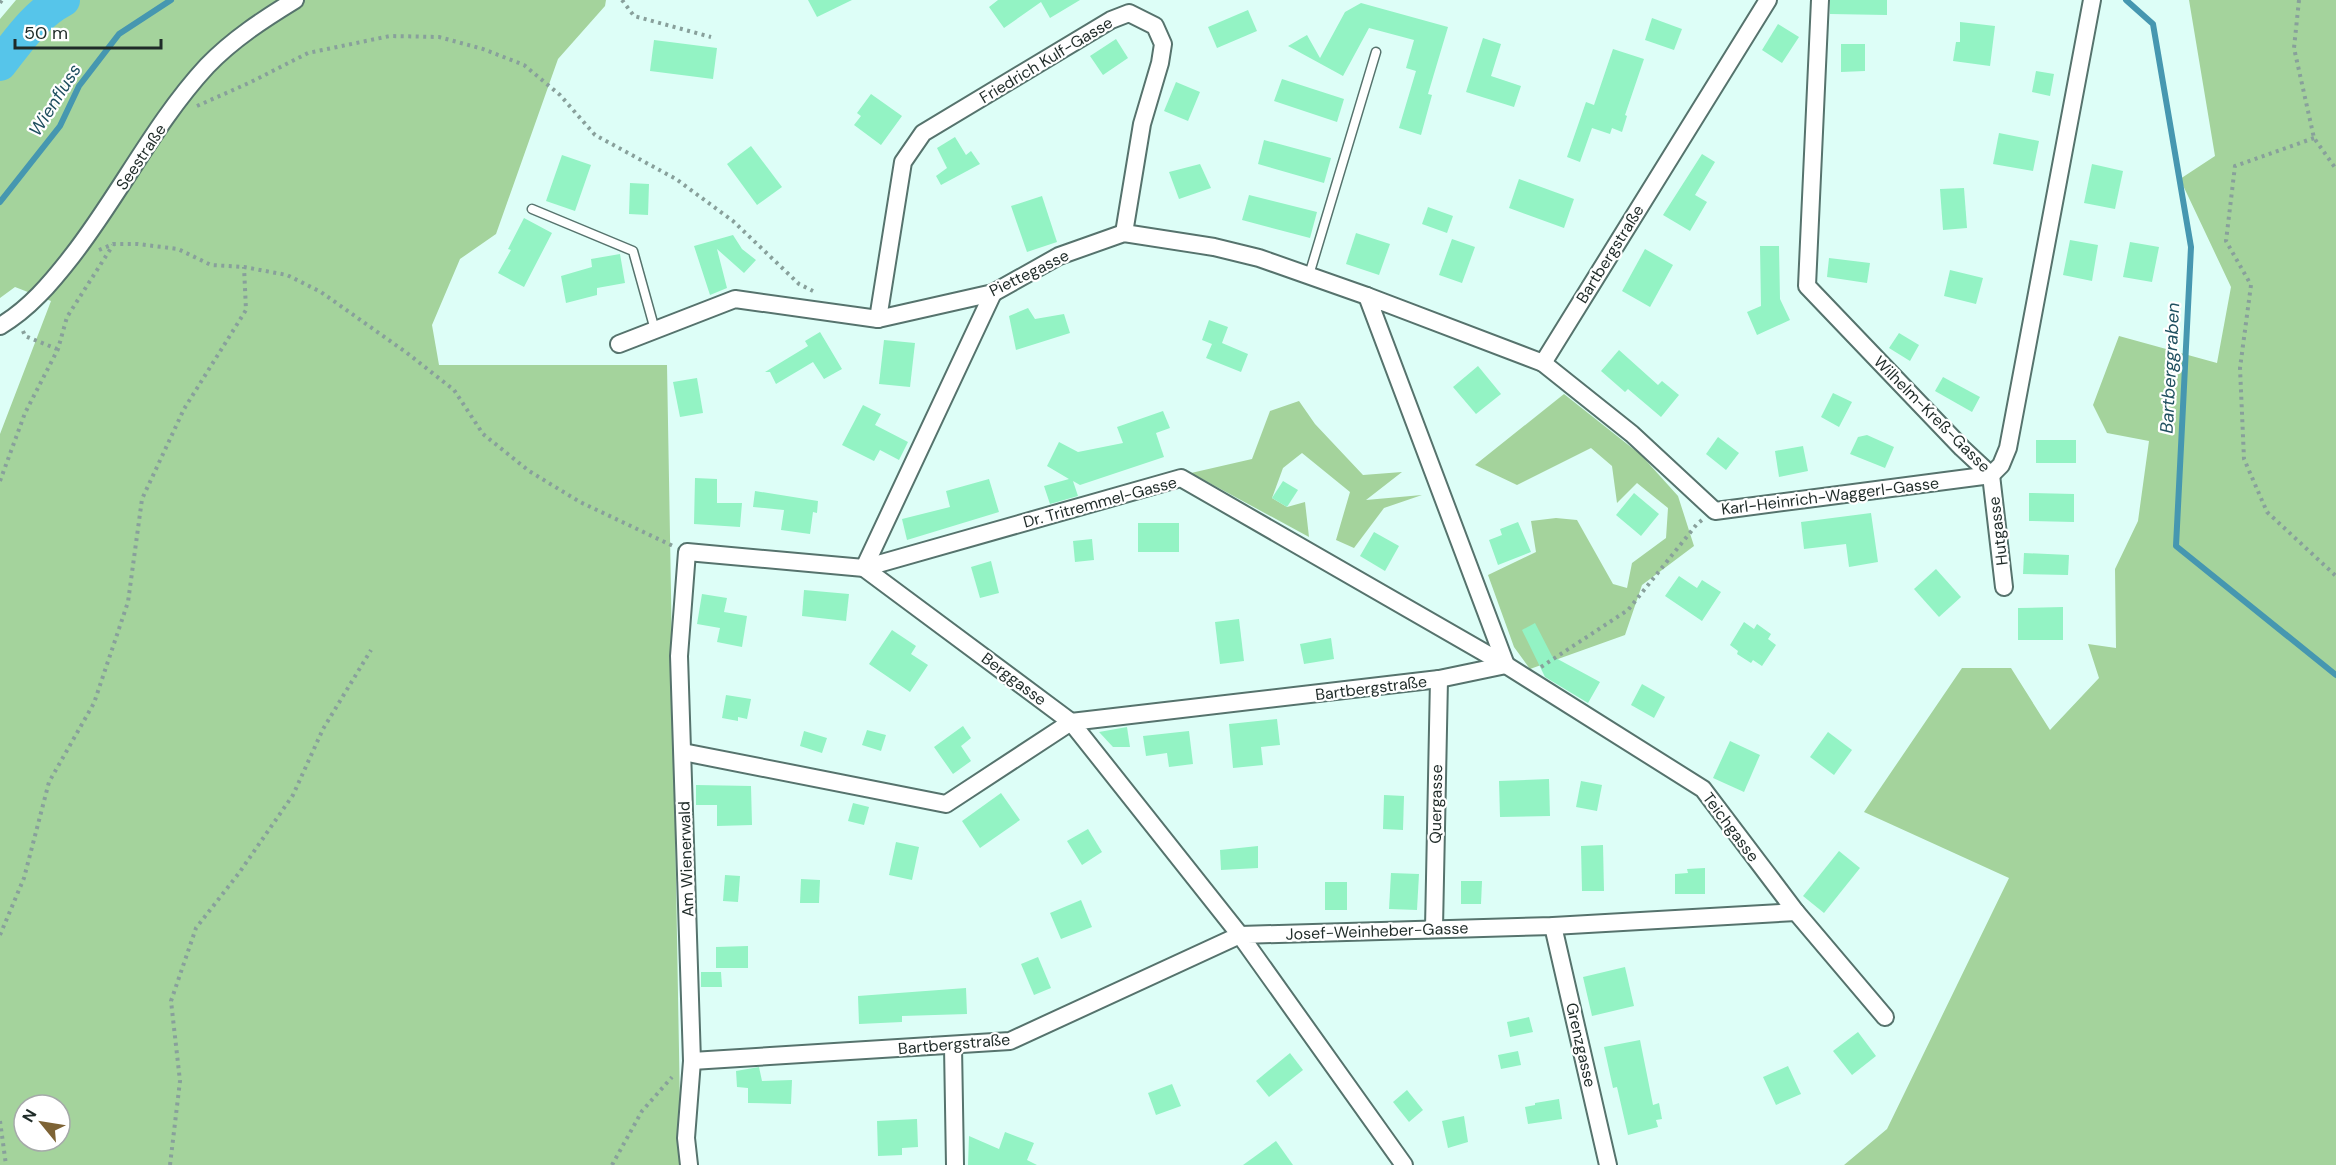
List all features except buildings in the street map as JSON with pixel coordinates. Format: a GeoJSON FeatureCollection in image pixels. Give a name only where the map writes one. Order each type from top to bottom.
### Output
{"type":"FeatureCollection","features":[{"type":"Feature","properties":{"kind":"street","name":"Seestraße"},"geometry":{"type":"LineString","coordinates":[[0,326],[16,316],[52,282],[166,119],[208,65],[251,28],[295,0]]}},
{"type":"Feature","properties":{"kind":"street","name":"Bartbergstraße"},"geometry":{"type":"LineString","coordinates":[[1542,363],[1768,0]]}},
{"type":"Feature","properties":{"kind":"street","name":"Wilhelm-Kreß-Gasse"},"geometry":{"type":"LineString","coordinates":[[1820,0],[1807,286],[1962,448],[1991,475],[2001,465],[2008,448],[2091,0]]}},
{"type":"Feature","properties":{"kind":"street","name":"Friedrich Kulf-Gasse"},"geometry":{"type":"LineString","coordinates":[[878,319],[903,162],[923,133],[1111,21],[1129,13],[1155,26],[1163,44],[1160,63],[1142,124],[1124,233]]}},
{"type":"Feature","properties":{"kind":"street","name":"Piettegasse"},"geometry":{"type":"LineString","coordinates":[[618,344],[735,299],[878,319],[993,293],[1059,256],[1124,233],[1259,258],[1367,296]]}},
{"type":"Feature","properties":{"kind":"street"},"geometry":{"type":"LineString","coordinates":[[864,568],[993,293]]}},
{"type":"Feature","properties":{"kind":"street"},"geometry":{"type":"LineString","coordinates":[[1367,296],[1542,363]]}},
{"type":"Feature","properties":{"kind":"street"},"geometry":{"type":"LineString","coordinates":[[1367,296],[1506,665]]}},
{"type":"Feature","properties":{"kind":"street","name":"Karl-Heinrich-Waggerl-Gasse"},"geometry":{"type":"LineString","coordinates":[[1542,363],[1632,434],[1715,512],[1991,475]]}},
{"type":"Feature","properties":{"kind":"street","name":"Hutgasse"},"geometry":{"type":"LineString","coordinates":[[1991,475],[2004,587]]}},
{"type":"Feature","properties":{"kind":"street","name":"Dr. Tritremmel-Gasse"},"geometry":{"type":"LineString","coordinates":[[687,552],[864,568],[1181,478],[1506,665]]}},
{"type":"Feature","properties":{"kind":"street","name":"Am Wienerwald"},"geometry":{"type":"LineString","coordinates":[[687,552],[680,656],[692,1061],[686,1138],[689,1165]]}},
{"type":"Feature","properties":{"kind":"street","name":"Berggasse"},"geometry":{"type":"LineString","coordinates":[[864,568],[1071,722]]}},
{"type":"Feature","properties":{"kind":"street","name":"Bartbergstraße"},"geometry":{"type":"LineString","coordinates":[[1071,722],[1439,679],[1506,665]]}},
{"type":"Feature","properties":{"kind":"street","name":"Teichgasse"},"geometry":{"type":"LineString","coordinates":[[1506,665],[1703,789],[1796,912],[1885,1017]]}},
{"type":"Feature","properties":{"kind":"street","name":"Quergasse"},"geometry":{"type":"LineString","coordinates":[[1434,928],[1439,679]]}},
{"type":"Feature","properties":{"kind":"street"},"geometry":{"type":"LineString","coordinates":[[683,752],[946,804],[1071,722],[1240,935],[1404,1165]]}},
{"type":"Feature","properties":{"kind":"street","name":"Josef-Weinheber-Gasse"},"geometry":{"type":"LineString","coordinates":[[1240,935],[1553,926],[1796,912]]}},
{"type":"Feature","properties":{"kind":"street","name":"Grenzgasse"},"geometry":{"type":"LineString","coordinates":[[1553,926],[1608,1165]]}},
{"type":"Feature","properties":{"kind":"street","name":"Bartbergstraße"},"geometry":{"type":"LineString","coordinates":[[692,1061],[1011,1041],[1240,935]]}},
{"type":"Feature","properties":{"kind":"street"},"geometry":{"type":"LineString","coordinates":[[953,1046],[955,1165]]}},
{"type":"Feature","properties":{"kind":"lane"},"geometry":{"type":"LineString","coordinates":[[1309,275],[1376,52]]}},
{"type":"Feature","properties":{"kind":"lane"},"geometry":{"type":"LineString","coordinates":[[532,209],[633,251],[655,330]]}},
{"type":"Feature","properties":{"kind":"path"},"geometry":{"type":"LineString","coordinates":[[622,0],[634,16],[711,37]]}},
{"type":"Feature","properties":{"kind":"path"},"geometry":{"type":"LineString","coordinates":[[2299,0],[2294,48],[2314,138],[2336,169]]}},
{"type":"Feature","properties":{"kind":"path"},"geometry":{"type":"LineString","coordinates":[[166,119],[308,53],[390,36],[439,37],[483,49],[524,65],[560,95],[595,135],[676,179],[733,220],[799,284],[818,293]]}},
{"type":"Feature","properties":{"kind":"path"},"geometry":{"type":"LineString","coordinates":[[2314,138],[2235,166],[2226,241],[2252,285],[2240,368],[2244,459],[2267,512],[2336,576]]}},
{"type":"Feature","properties":{"kind":"path"},"geometry":{"type":"LineString","coordinates":[[0,481],[26,413],[58,349],[67,317],[113,244]]}},
{"type":"Feature","properties":{"kind":"path"},"geometry":{"type":"LineString","coordinates":[[75,252],[93,252],[113,244],[138,244],[178,249],[211,265],[244,267],[287,275],[321,292],[407,353],[454,390],[483,434],[529,471],[580,502],[687,552]]}},
{"type":"Feature","properties":{"kind":"path"},"geometry":{"type":"LineString","coordinates":[[0,935],[24,878],[49,782],[94,703],[128,602],[142,499],[184,409],[246,310],[244,267]]}},
{"type":"Feature","properties":{"kind":"path"},"geometry":{"type":"LineString","coordinates":[[16,316],[25,336],[58,349]]}},
{"type":"Feature","properties":{"kind":"path"},"geometry":{"type":"LineString","coordinates":[[1525,677],[1628,610],[1697,524],[1715,512]]}},
{"type":"Feature","properties":{"kind":"path"},"geometry":{"type":"LineString","coordinates":[[170,1165],[180,1081],[171,1001],[196,928],[239,873],[293,795],[323,729],[371,650]]}},
{"type":"Feature","properties":{"kind":"path"},"geometry":{"type":"LineString","coordinates":[[612,1165],[642,1111],[665,1084],[692,1061]]}},
{"type":"Feature","properties":{"kind":"path"},"geometry":{"type":"LineString","coordinates":[[0,1121],[6,1165]]}},
{"type":"Feature","properties":{"kind":"green space"},"geometry":{"type":"Polygon","coordinates":[[[16,0],[606,0],[605,6],[558,59],[496,234],[460,259],[432,325],[439,365],[667,365],[681,1165],[0,1165],[0,434],[51,301],[15,287],[0,298],[0,19],[16,0]]]}},
{"type":"Feature","properties":{"kind":"green space"},"geometry":{"type":"Polygon","coordinates":[[[2189,0],[2336,0],[2336,1165],[1844,1165],[1887,1129],[2009,878],[1864,812],[1962,668],[2011,668],[2050,730],[2099,678],[2088,644],[2116,648],[2115,569],[2138,521],[2149,441],[2107,433],[2093,405],[2119,336],[2217,363],[2231,287],[2180,179],[2215,156],[2189,0]]]}},
{"type":"Feature","properties":{"kind":"green space"},"geometry":{"type":"Polygon","coordinates":[[[1564,394],[1641,455],[1678,496],[1694,546],[1642,585],[1625,635],[1530,669],[1514,647],[1488,575],[1536,552],[1531,521],[1556,518],[1577,520],[1613,584],[1627,588],[1632,563],[1666,538],[1668,508],[1637,483],[1617,503],[1612,466],[1591,448],[1517,485],[1475,465],[1564,394]]]}},
{"type":"Feature","properties":{"kind":"green space"},"geometry":{"type":"Polygon","coordinates":[[[1299,401],[1315,424],[1363,475],[1402,472],[1366,500],[1422,495],[1384,508],[1354,548],[1336,540],[1350,492],[1302,453],[1283,468],[1272,498],[1287,507],[1305,502],[1309,537],[1191,473],[1252,459],[1270,411],[1299,401]]]}},
{"type":"Feature","properties":{"kind":"waterway"},"geometry":{"type":"LineString","coordinates":[[0,64],[36,20],[63,0]]}},
{"type":"Feature","properties":{"kind":"waterway","name":"Wienfluss"},"geometry":{"type":"LineString","coordinates":[[0,202],[60,126],[79,86],[119,34],[171,0]]}},
{"type":"Feature","properties":{"kind":"waterway","name":"Bartberggraben"},"geometry":{"type":"LineString","coordinates":[[2126,0],[2153,24],[2191,247],[2176,546],[2336,675]]}}]}
